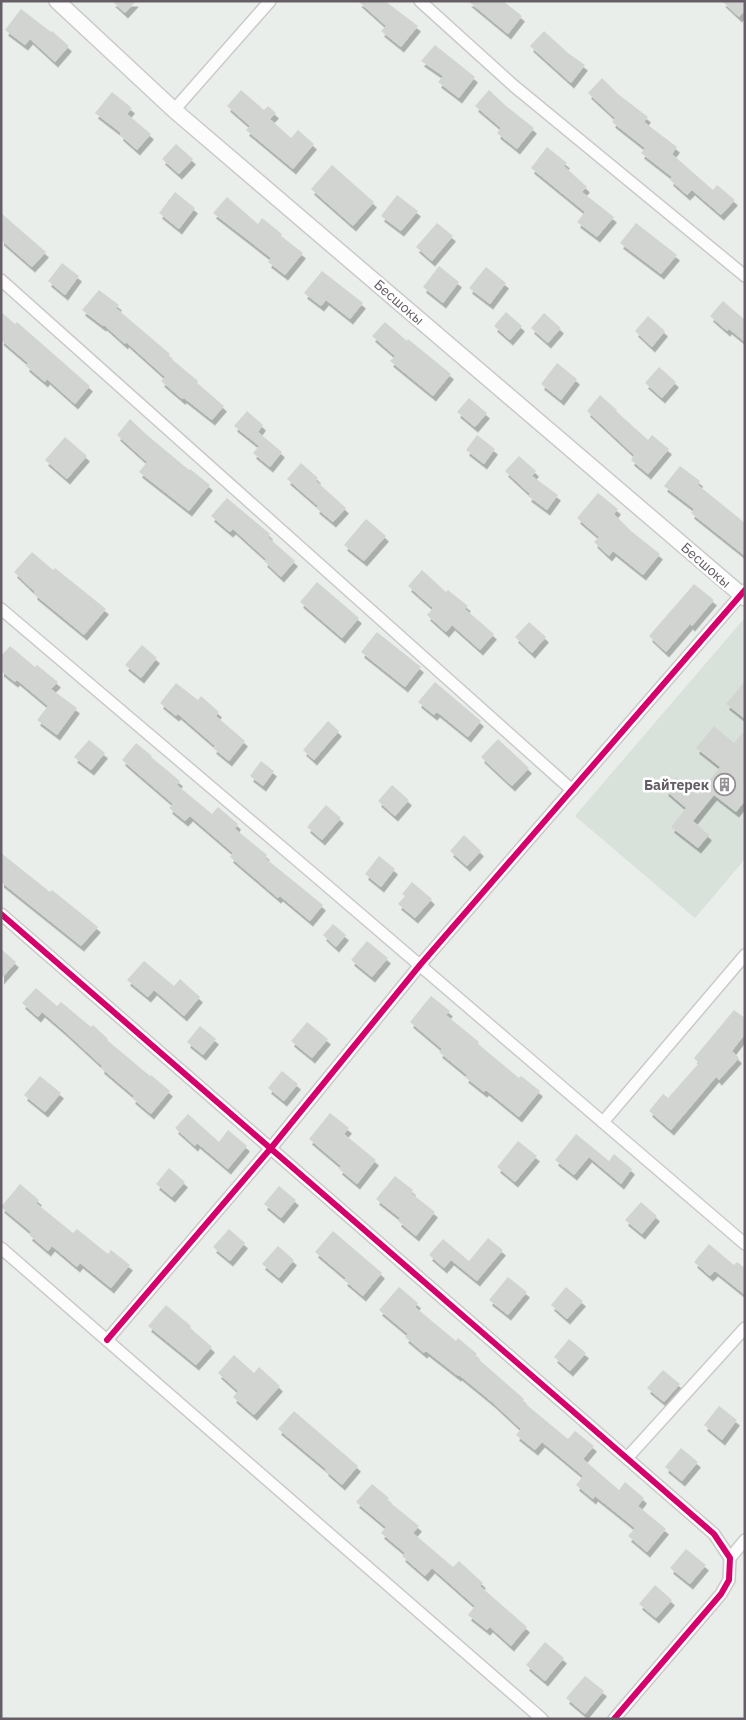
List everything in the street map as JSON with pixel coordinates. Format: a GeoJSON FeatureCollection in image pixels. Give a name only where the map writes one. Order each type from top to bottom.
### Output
{"type":"FeatureCollection","features":[{"type":"Feature","properties":{"kind":"street","name":"Бесшокы"},"geometry":{"type":"LineString","coordinates":[[57,1],[174,110],[744,594]]}},
{"type":"Feature","properties":{"kind":"street"},"geometry":{"type":"LineString","coordinates":[[174,110],[270,1]]}},
{"type":"Feature","properties":{"kind":"street"},"geometry":{"type":"LineString","coordinates":[[420,1],[514,86],[745,276]]}},
{"type":"Feature","properties":{"kind":"street"},"geometry":{"type":"LineString","coordinates":[[1,280],[572,790]]}},
{"type":"Feature","properties":{"kind":"street"},"geometry":{"type":"LineString","coordinates":[[107,1340],[271,1148],[420,965],[744,594]]}},
{"type":"Feature","properties":{"kind":"street"},"geometry":{"type":"LineString","coordinates":[[1,609],[745,1244]]}},
{"type":"Feature","properties":{"kind":"street"},"geometry":{"type":"LineString","coordinates":[[1,914],[714,1534],[730,1558],[729,1580],[721,1594],[614,1719]]}},
{"type":"Feature","properties":{"kind":"street"},"geometry":{"type":"LineString","coordinates":[[603,1122],[745,955]]}},
{"type":"Feature","properties":{"kind":"street"},"geometry":{"type":"LineString","coordinates":[[1,1248],[542,1719]]}},
{"type":"Feature","properties":{"kind":"street"},"geometry":{"type":"LineString","coordinates":[[627,1458],[745,1328]]}},
{"type":"Feature","properties":{"kind":"street"},"geometry":{"type":"LineString","coordinates":[[730,1558],[745,1540]]}},
{"type":"Feature","properties":{"kind":"shaded area"},"geometry":{"type":"Polygon","coordinates":[[[743,620],[745,621],[745,859],[695,918],[575,816],[743,620]]]}},
{"type":"Feature","properties":{"kind":"building"},"geometry":{"type":"Polygon","coordinates":[[[112,1],[136,1],[125,13],[112,1]]]}},
{"type":"Feature","properties":{"kind":"building"},"geometry":{"type":"Polygon","coordinates":[[[358,1],[385,1],[418,26],[401,47],[381,31],[386,26],[358,1]]]}},
{"type":"Feature","properties":{"kind":"building"},"geometry":{"type":"Polygon","coordinates":[[[468,1],[503,1],[522,16],[508,34],[468,1]]]}},
{"type":"Feature","properties":{"kind":"building"},"geometry":{"type":"Polygon","coordinates":[[[722,1],[745,1],[745,10],[739,17],[722,1]]]}},
{"type":"Feature","properties":{"kind":"building"},"geometry":{"type":"Polygon","coordinates":[[[21,9],[52,31],[69,46],[55,62],[30,39],[25,45],[5,30],[21,9]]]}},
{"type":"Feature","properties":{"kind":"building"},"geometry":{"type":"Polygon","coordinates":[[[544,31],[568,53],[585,65],[571,83],[530,46],[544,31]]]}},
{"type":"Feature","properties":{"kind":"building"},"geometry":{"type":"Polygon","coordinates":[[[435,45],[475,77],[459,98],[438,82],[443,76],[421,61],[435,45]]]}},
{"type":"Feature","properties":{"kind":"building"},"geometry":{"type":"Polygon","coordinates":[[[602,78],[618,94],[648,117],[644,122],[677,147],[672,154],[713,190],[717,185],[735,200],[721,215],[692,190],[687,195],[670,180],[672,177],[641,153],[645,148],[612,122],[615,118],[588,93],[602,78]]]}},
{"type":"Feature","properties":{"kind":"building"},"geometry":{"type":"Polygon","coordinates":[[[241,90],[264,110],[268,106],[276,113],[270,119],[291,138],[298,130],[314,144],[293,169],[246,130],[250,126],[227,106],[241,90]]]}},
{"type":"Feature","properties":{"kind":"building"},"geometry":{"type":"Polygon","coordinates":[[[489,90],[534,128],[517,149],[497,133],[501,128],[475,106],[489,90]]]}},
{"type":"Feature","properties":{"kind":"building"},"geometry":{"type":"Polygon","coordinates":[[[112,92],[132,108],[127,114],[151,134],[137,150],[120,135],[121,133],[95,113],[112,92]]]}},
{"type":"Feature","properties":{"kind":"building"},"geometry":{"type":"Polygon","coordinates":[[[176,144],[193,159],[179,174],[162,159],[176,144]]]}},
{"type":"Feature","properties":{"kind":"building"},"geometry":{"type":"Polygon","coordinates":[[[547,147],[567,163],[564,166],[587,187],[582,192],[614,217],[597,237],[577,222],[585,212],[531,168],[547,147]]]}},
{"type":"Feature","properties":{"kind":"building"},"geometry":{"type":"Polygon","coordinates":[[[332,165],[374,202],[353,226],[311,189],[332,165]]]}},
{"type":"Feature","properties":{"kind":"building"},"geometry":{"type":"Polygon","coordinates":[[[175,192],[195,208],[179,229],[159,213],[175,192]]]}},
{"type":"Feature","properties":{"kind":"building"},"geometry":{"type":"Polygon","coordinates":[[[397,195],[418,211],[401,231],[381,216],[397,195]]]}},
{"type":"Feature","properties":{"kind":"building"},"geometry":{"type":"Polygon","coordinates":[[[227,197],[258,224],[262,218],[303,253],[285,275],[268,262],[271,258],[213,213],[227,197]]]}},
{"type":"Feature","properties":{"kind":"building"},"geometry":{"type":"Polygon","coordinates":[[[1,213],[46,252],[32,267],[1,240],[1,213]]]}},
{"type":"Feature","properties":{"kind":"building"},"geometry":{"type":"Polygon","coordinates":[[[437,223],[453,236],[432,261],[416,247],[437,223]]]}},
{"type":"Feature","properties":{"kind":"building"},"geometry":{"type":"Polygon","coordinates":[[[636,223],[677,255],[661,274],[620,243],[636,223]]]}},
{"type":"Feature","properties":{"kind":"building"},"geometry":{"type":"Polygon","coordinates":[[[62,263],[79,276],[65,295],[48,281],[62,263]]]}},
{"type":"Feature","properties":{"kind":"building"},"geometry":{"type":"Polygon","coordinates":[[[439,266],[459,282],[443,303],[423,287],[439,266]]]}},
{"type":"Feature","properties":{"kind":"building"},"geometry":{"type":"Polygon","coordinates":[[[486,267],[506,283],[490,304],[469,288],[486,267]]]}},
{"type":"Feature","properties":{"kind":"building"},"geometry":{"type":"Polygon","coordinates":[[[322,271],[363,303],[350,319],[326,300],[321,306],[304,293],[322,271]]]}},
{"type":"Feature","properties":{"kind":"building"},"geometry":{"type":"Polygon","coordinates":[[[99,290],[119,305],[116,308],[170,354],[168,356],[224,406],[212,420],[184,398],[182,399],[161,381],[165,377],[126,342],[125,344],[104,325],[82,310],[99,290]]]}},
{"type":"Feature","properties":{"kind":"building"},"geometry":{"type":"Polygon","coordinates":[[[723,301],[745,320],[745,342],[729,329],[727,331],[710,316],[723,301]]]}},
{"type":"Feature","properties":{"kind":"building"},"geometry":{"type":"Polygon","coordinates":[[[1,312],[15,324],[17,322],[90,386],[75,404],[47,379],[45,382],[26,366],[28,363],[1,340],[1,312]]]}},
{"type":"Feature","properties":{"kind":"building"},"geometry":{"type":"Polygon","coordinates":[[[506,312],[522,326],[510,340],[494,326],[506,312]]]}},
{"type":"Feature","properties":{"kind":"building"},"geometry":{"type":"Polygon","coordinates":[[[544,313],[561,328],[548,343],[531,328],[544,313]]]}},
{"type":"Feature","properties":{"kind":"building"},"geometry":{"type":"Polygon","coordinates":[[[648,316],[665,331],[652,347],[635,331],[648,316]]]}},
{"type":"Feature","properties":{"kind":"building"},"geometry":{"type":"Polygon","coordinates":[[[385,322],[451,374],[433,396],[390,361],[395,356],[372,336],[385,322]]]}},
{"type":"Feature","properties":{"kind":"building"},"geometry":{"type":"Polygon","coordinates":[[[557,363],[577,379],[561,400],[541,384],[557,363]]]}},
{"type":"Feature","properties":{"kind":"building"},"geometry":{"type":"Polygon","coordinates":[[[659,367],[676,382],[662,398],[645,383],[659,367]]]}},
{"type":"Feature","properties":{"kind":"building"},"geometry":{"type":"Polygon","coordinates":[[[600,395],[648,440],[652,435],[669,449],[648,474],[631,460],[634,455],[587,411],[600,395]]]}},
{"type":"Feature","properties":{"kind":"building"},"geometry":{"type":"Polygon","coordinates":[[[469,398],[487,413],[475,427],[457,412],[469,398]]]}},
{"type":"Feature","properties":{"kind":"building"},"geometry":{"type":"Polygon","coordinates":[[[247,411],[263,425],[258,432],[282,452],[270,467],[253,453],[259,446],[234,426],[247,411]]]}},
{"type":"Feature","properties":{"kind":"building"},"geometry":{"type":"Polygon","coordinates":[[[130,419],[189,470],[210,485],[189,511],[139,472],[147,462],[117,435],[130,419]]]}},
{"type":"Feature","properties":{"kind":"building"},"geometry":{"type":"Polygon","coordinates":[[[477,435],[495,449],[484,464],[466,450],[477,435]]]}},
{"type":"Feature","properties":{"kind":"building"},"geometry":{"type":"Polygon","coordinates":[[[65,437],[87,456],[67,479],[45,460],[65,437]]]}},
{"type":"Feature","properties":{"kind":"building"},"geometry":{"type":"Polygon","coordinates":[[[519,456],[536,471],[532,476],[558,495],[547,510],[528,496],[530,494],[505,471],[519,456]]]}},
{"type":"Feature","properties":{"kind":"building"},"geometry":{"type":"Polygon","coordinates":[[[301,463],[318,478],[316,481],[346,508],[333,522],[287,479],[301,463]]]}},
{"type":"Feature","properties":{"kind":"building"},"geometry":{"type":"Polygon","coordinates":[[[680,466],[700,481],[698,485],[745,523],[745,556],[691,513],[694,509],[664,486],[680,466]]]}},
{"type":"Feature","properties":{"kind":"building"},"geometry":{"type":"Polygon","coordinates":[[[598,493],[618,509],[614,514],[631,531],[660,554],[643,575],[613,551],[609,556],[594,542],[599,537],[577,518],[598,493]]]}},
{"type":"Feature","properties":{"kind":"building"},"geometry":{"type":"Polygon","coordinates":[[[227,498],[270,534],[268,537],[295,561],[281,577],[264,561],[266,559],[233,529],[230,532],[211,516],[227,498]]]}},
{"type":"Feature","properties":{"kind":"building"},"geometry":{"type":"Polygon","coordinates":[[[366,519],[386,536],[364,561],[344,545],[366,519]]]}},
{"type":"Feature","properties":{"kind":"building"},"geometry":{"type":"Polygon","coordinates":[[[32,552],[106,609],[84,635],[34,594],[35,592],[14,572],[32,552]]]}},
{"type":"Feature","properties":{"kind":"building"},"geometry":{"type":"Polygon","coordinates":[[[422,570],[446,592],[448,590],[468,606],[465,609],[494,634],[480,650],[452,625],[446,632],[427,615],[433,608],[408,586],[422,570]]]}},
{"type":"Feature","properties":{"kind":"building"},"geometry":{"type":"Polygon","coordinates":[[[317,582],[359,618],[342,638],[300,602],[317,582]]]}},
{"type":"Feature","properties":{"kind":"building"},"geometry":{"type":"Polygon","coordinates":[[[694,584],[714,600],[666,652],[649,636],[694,584]]]}},
{"type":"Feature","properties":{"kind":"building"},"geometry":{"type":"Polygon","coordinates":[[[529,622],[546,637],[532,653],[515,637],[529,622]]]}},
{"type":"Feature","properties":{"kind":"building"},"geometry":{"type":"Polygon","coordinates":[[[377,632],[421,667],[405,687],[361,652],[377,632]]]}},
{"type":"Feature","properties":{"kind":"building"},"geometry":{"type":"Polygon","coordinates":[[[142,645],[157,658],[141,678],[125,665],[142,645]]]}},
{"type":"Feature","properties":{"kind":"building"},"geometry":{"type":"Polygon","coordinates":[[[10,646],[35,667],[37,665],[58,682],[51,689],[77,708],[57,735],[37,720],[48,706],[17,680],[15,682],[1,671],[1,656],[10,646]]]}},
{"type":"Feature","properties":{"kind":"building"},"geometry":{"type":"Polygon","coordinates":[[[745,681],[745,719],[726,704],[745,681]]]}},
{"type":"Feature","properties":{"kind":"building"},"geometry":{"type":"Polygon","coordinates":[[[435,682],[481,721],[468,737],[437,712],[434,715],[418,702],[435,682]]]}},
{"type":"Feature","properties":{"kind":"building"},"geometry":{"type":"Polygon","coordinates":[[[176,683],[198,700],[201,696],[219,712],[216,716],[245,741],[229,761],[213,748],[215,746],[178,714],[176,716],[160,703],[176,683]]]}},
{"type":"Feature","properties":{"kind":"building"},"geometry":{"type":"Polygon","coordinates":[[[328,721],[339,731],[314,760],[303,750],[328,721]]]}},
{"type":"Feature","properties":{"kind":"building","name":"Байтерек"},"geometry":{"type":"Polygon","coordinates":[[[714,726],[734,743],[745,730],[745,801],[736,812],[714,795],[693,821],[709,835],[698,848],[671,827],[686,808],[665,790],[676,777],[698,795],[720,767],[696,748],[714,726]]]}},
{"type":"Feature","properties":{"kind":"building"},"geometry":{"type":"Polygon","coordinates":[[[498,739],[529,768],[512,786],[481,757],[498,739]]]}},
{"type":"Feature","properties":{"kind":"building"},"geometry":{"type":"Polygon","coordinates":[[[89,740],[105,753],[91,770],[74,757],[89,740]]]}},
{"type":"Feature","properties":{"kind":"building"},"geometry":{"type":"Polygon","coordinates":[[[136,743],[180,781],[177,785],[212,814],[218,807],[238,824],[235,829],[267,855],[265,858],[323,905],[310,921],[280,896],[278,898],[230,857],[233,853],[190,816],[185,821],[169,808],[173,804],[122,760],[136,743]]]}},
{"type":"Feature","properties":{"kind":"building"},"geometry":{"type":"Polygon","coordinates":[[[261,761],[274,771],[263,786],[250,776],[261,761]]]}},
{"type":"Feature","properties":{"kind":"building"},"geometry":{"type":"Polygon","coordinates":[[[392,785],[409,800],[395,816],[378,801],[392,785]]]}},
{"type":"Feature","properties":{"kind":"building"},"geometry":{"type":"Polygon","coordinates":[[[326,805],[341,818],[322,840],[307,827],[326,805]]]}},
{"type":"Feature","properties":{"kind":"building"},"geometry":{"type":"Polygon","coordinates":[[[464,835],[481,851],[467,866],[450,851],[464,835]]]}},
{"type":"Feature","properties":{"kind":"building"},"geometry":{"type":"Polygon","coordinates":[[[1,853],[50,892],[52,890],[98,927],[81,946],[1,882],[1,853]]]}},
{"type":"Feature","properties":{"kind":"building"},"geometry":{"type":"Polygon","coordinates":[[[379,856],[395,869],[381,887],[365,874],[379,856]]]}},
{"type":"Feature","properties":{"kind":"building"},"geometry":{"type":"Polygon","coordinates":[[[412,882],[432,899],[415,918],[398,904],[405,896],[402,894],[412,882]]]}},
{"type":"Feature","properties":{"kind":"building"},"geometry":{"type":"Polygon","coordinates":[[[333,924],[346,935],[336,947],[323,935],[333,924]]]}},
{"type":"Feature","properties":{"kind":"building"},"geometry":{"type":"Polygon","coordinates":[[[367,941],[388,958],[372,977],[351,960],[367,941]]]}},
{"type":"Feature","properties":{"kind":"building"},"geometry":{"type":"Polygon","coordinates":[[[1,949],[16,962],[1,979],[1,949]]]}},
{"type":"Feature","properties":{"kind":"building"},"geometry":{"type":"Polygon","coordinates":[[[144,961],[174,986],[180,979],[200,997],[184,1016],[154,990],[148,997],[127,980],[144,961]]]}},
{"type":"Feature","properties":{"kind":"building"},"geometry":{"type":"Polygon","coordinates":[[[36,988],[57,1006],[61,1002],[91,1027],[93,1025],[107,1040],[170,1091],[151,1114],[132,1098],[134,1096],[101,1068],[102,1066],[63,1030],[42,1012],[38,1017],[22,1003],[36,988]]]}},
{"type":"Feature","properties":{"kind":"building"},"geometry":{"type":"Polygon","coordinates":[[[431,996],[450,1011],[446,1015],[479,1042],[478,1044],[519,1078],[521,1076],[540,1091],[519,1117],[486,1090],[484,1092],[465,1077],[467,1075],[439,1052],[442,1049],[410,1022],[431,996]]]}},
{"type":"Feature","properties":{"kind":"building"},"geometry":{"type":"Polygon","coordinates":[[[734,1010],[745,1018],[745,1034],[732,1051],[739,1058],[719,1080],[716,1077],[671,1130],[649,1111],[663,1094],[668,1098],[699,1063],[694,1058],[734,1010]]]}},
{"type":"Feature","properties":{"kind":"building"},"geometry":{"type":"Polygon","coordinates":[[[307,1022],[328,1039],[312,1058],[291,1041],[307,1022]]]}},
{"type":"Feature","properties":{"kind":"building"},"geometry":{"type":"Polygon","coordinates":[[[200,1026],[216,1039],[203,1055],[187,1042],[200,1026]]]}},
{"type":"Feature","properties":{"kind":"building"},"geometry":{"type":"Polygon","coordinates":[[[282,1071],[298,1084],[284,1101],[268,1088],[282,1071]]]}},
{"type":"Feature","properties":{"kind":"building"},"geometry":{"type":"Polygon","coordinates":[[[40,1076],[61,1093],[45,1112],[24,1095],[40,1076]]]}},
{"type":"Feature","properties":{"kind":"building"},"geometry":{"type":"Polygon","coordinates":[[[330,1113],[349,1128],[344,1134],[376,1160],[357,1184],[339,1169],[341,1166],[309,1139],[330,1113]]]}},
{"type":"Feature","properties":{"kind":"building"},"geometry":{"type":"Polygon","coordinates":[[[188,1114],[219,1142],[228,1130],[247,1146],[228,1169],[197,1143],[195,1146],[175,1128],[188,1114]]]}},
{"type":"Feature","properties":{"kind":"building"},"geometry":{"type":"Polygon","coordinates":[[[576,1134],[609,1161],[614,1154],[632,1169],[621,1184],[589,1157],[574,1175],[555,1160],[576,1134]]]}},
{"type":"Feature","properties":{"kind":"building"},"geometry":{"type":"Polygon","coordinates":[[[518,1141],[537,1156],[515,1182],[497,1167],[518,1141]]]}},
{"type":"Feature","properties":{"kind":"building"},"geometry":{"type":"Polygon","coordinates":[[[169,1168],[185,1182],[172,1197],[156,1184],[169,1168]]]}},
{"type":"Feature","properties":{"kind":"building"},"geometry":{"type":"Polygon","coordinates":[[[395,1176],[413,1190],[411,1193],[435,1212],[416,1236],[398,1221],[400,1218],[376,1199],[395,1176]]]}},
{"type":"Feature","properties":{"kind":"building"},"geometry":{"type":"Polygon","coordinates":[[[20,1184],[39,1200],[36,1203],[73,1233],[77,1229],[108,1254],[111,1250],[130,1265],[111,1288],[80,1263],[77,1267],[52,1246],[48,1251],[29,1235],[31,1232],[1,1207],[20,1184]]]}},
{"type":"Feature","properties":{"kind":"building"},"geometry":{"type":"Polygon","coordinates":[[[279,1186],[296,1200],[281,1218],[264,1204],[279,1186]]]}},
{"type":"Feature","properties":{"kind":"building"},"geometry":{"type":"Polygon","coordinates":[[[641,1202],[657,1216],[642,1234],[625,1220],[641,1202]]]}},
{"type":"Feature","properties":{"kind":"building"},"geometry":{"type":"Polygon","coordinates":[[[229,1229],[245,1243],[230,1261],[213,1247],[229,1229]]]}},
{"type":"Feature","properties":{"kind":"building"},"geometry":{"type":"Polygon","coordinates":[[[333,1231],[382,1273],[363,1296],[344,1280],[346,1278],[315,1252],[333,1231]]]}},
{"type":"Feature","properties":{"kind":"building"},"geometry":{"type":"Polygon","coordinates":[[[488,1238],[503,1250],[477,1281],[451,1260],[444,1268],[429,1255],[443,1239],[469,1261],[488,1238]]]}},
{"type":"Feature","properties":{"kind":"building"},"geometry":{"type":"Polygon","coordinates":[[[709,1244],[734,1265],[737,1262],[745,1268],[745,1295],[715,1271],[710,1276],[694,1262],[709,1244]]]}},
{"type":"Feature","properties":{"kind":"building"},"geometry":{"type":"Polygon","coordinates":[[[278,1246],[294,1260],[279,1278],[262,1264],[278,1246]]]}},
{"type":"Feature","properties":{"kind":"building"},"geometry":{"type":"Polygon","coordinates":[[[508,1277],[527,1292],[508,1315],[489,1300],[508,1277]]]}},
{"type":"Feature","properties":{"kind":"building"},"geometry":{"type":"Polygon","coordinates":[[[399,1287],[418,1303],[415,1307],[456,1341],[458,1338],[477,1354],[475,1356],[524,1399],[522,1401],[568,1439],[575,1431],[594,1446],[583,1459],[619,1490],[625,1482],[644,1498],[638,1506],[666,1529],[647,1552],[628,1536],[635,1528],[595,1496],[593,1499],[576,1485],[583,1476],[542,1442],[535,1450],[516,1435],[521,1429],[492,1402],[426,1351],[424,1353],[405,1337],[408,1334],[379,1310],[399,1287]]]}},
{"type":"Feature","properties":{"kind":"building"},"geometry":{"type":"Polygon","coordinates":[[[566,1287],[583,1301],[567,1319],[551,1305],[566,1287]]]}},
{"type":"Feature","properties":{"kind":"building"},"geometry":{"type":"Polygon","coordinates":[[[166,1305],[212,1347],[196,1365],[148,1326],[166,1305]]]}},
{"type":"Feature","properties":{"kind":"building"},"geometry":{"type":"Polygon","coordinates":[[[569,1339],[586,1353],[570,1371],[554,1357],[569,1339]]]}},
{"type":"Feature","properties":{"kind":"building"},"geometry":{"type":"Polygon","coordinates":[[[234,1355],[254,1373],[259,1367],[280,1386],[254,1415],[233,1397],[238,1391],[218,1373],[234,1355]]]}},
{"type":"Feature","properties":{"kind":"building"},"geometry":{"type":"Polygon","coordinates":[[[663,1370],[680,1384],[664,1402],[647,1388],[663,1370]]]}},
{"type":"Feature","properties":{"kind":"building"},"geometry":{"type":"Polygon","coordinates":[[[719,1406],[737,1420],[722,1440],[704,1425],[719,1406]]]}},
{"type":"Feature","properties":{"kind":"building"},"geometry":{"type":"Polygon","coordinates":[[[294,1411],[358,1466],[342,1485],[326,1469],[278,1429],[294,1411]]]}},
{"type":"Feature","properties":{"kind":"building"},"geometry":{"type":"Polygon","coordinates":[[[681,1448],[698,1462],[682,1481],[665,1467],[681,1448]]]}},
{"type":"Feature","properties":{"kind":"building"},"geometry":{"type":"Polygon","coordinates":[[[372,1484],[389,1498],[387,1500],[419,1526],[413,1533],[453,1567],[459,1561],[483,1583],[480,1586],[527,1627],[511,1646],[490,1627],[487,1630],[468,1615],[475,1606],[432,1568],[425,1576],[402,1556],[405,1553],[381,1533],[386,1527],[356,1502],[372,1484]]]}},
{"type":"Feature","properties":{"kind":"building"},"geometry":{"type":"Polygon","coordinates":[[[686,1549],[706,1565],[690,1584],[670,1568],[686,1549]]]}},
{"type":"Feature","properties":{"kind":"building"},"geometry":{"type":"Polygon","coordinates":[[[655,1585],[672,1600],[656,1618],[639,1604],[655,1585]]]}},
{"type":"Feature","properties":{"kind":"building"},"geometry":{"type":"Polygon","coordinates":[[[545,1642],[564,1658],[545,1681],[526,1665],[545,1642]]]}},
{"type":"Feature","properties":{"kind":"building"},"geometry":{"type":"Polygon","coordinates":[[[585,1676],[604,1691],[585,1714],[566,1698],[585,1676]]]}},
{"type":"Feature","properties":{"kind":"cycle path"},"geometry":{"type":"LineString","coordinates":[[107,1340],[271,1148],[420,965],[745,590]]}},
{"type":"Feature","properties":{"kind":"cycle path"},"geometry":{"type":"LineString","coordinates":[[1,914],[714,1534],[730,1558],[729,1580],[721,1594],[614,1719]]}},
{"type":"Feature","properties":{"kind":"place","name":"Байтерек"},"geometry":{"type":"Point","coordinates":[725,785]}}]}
